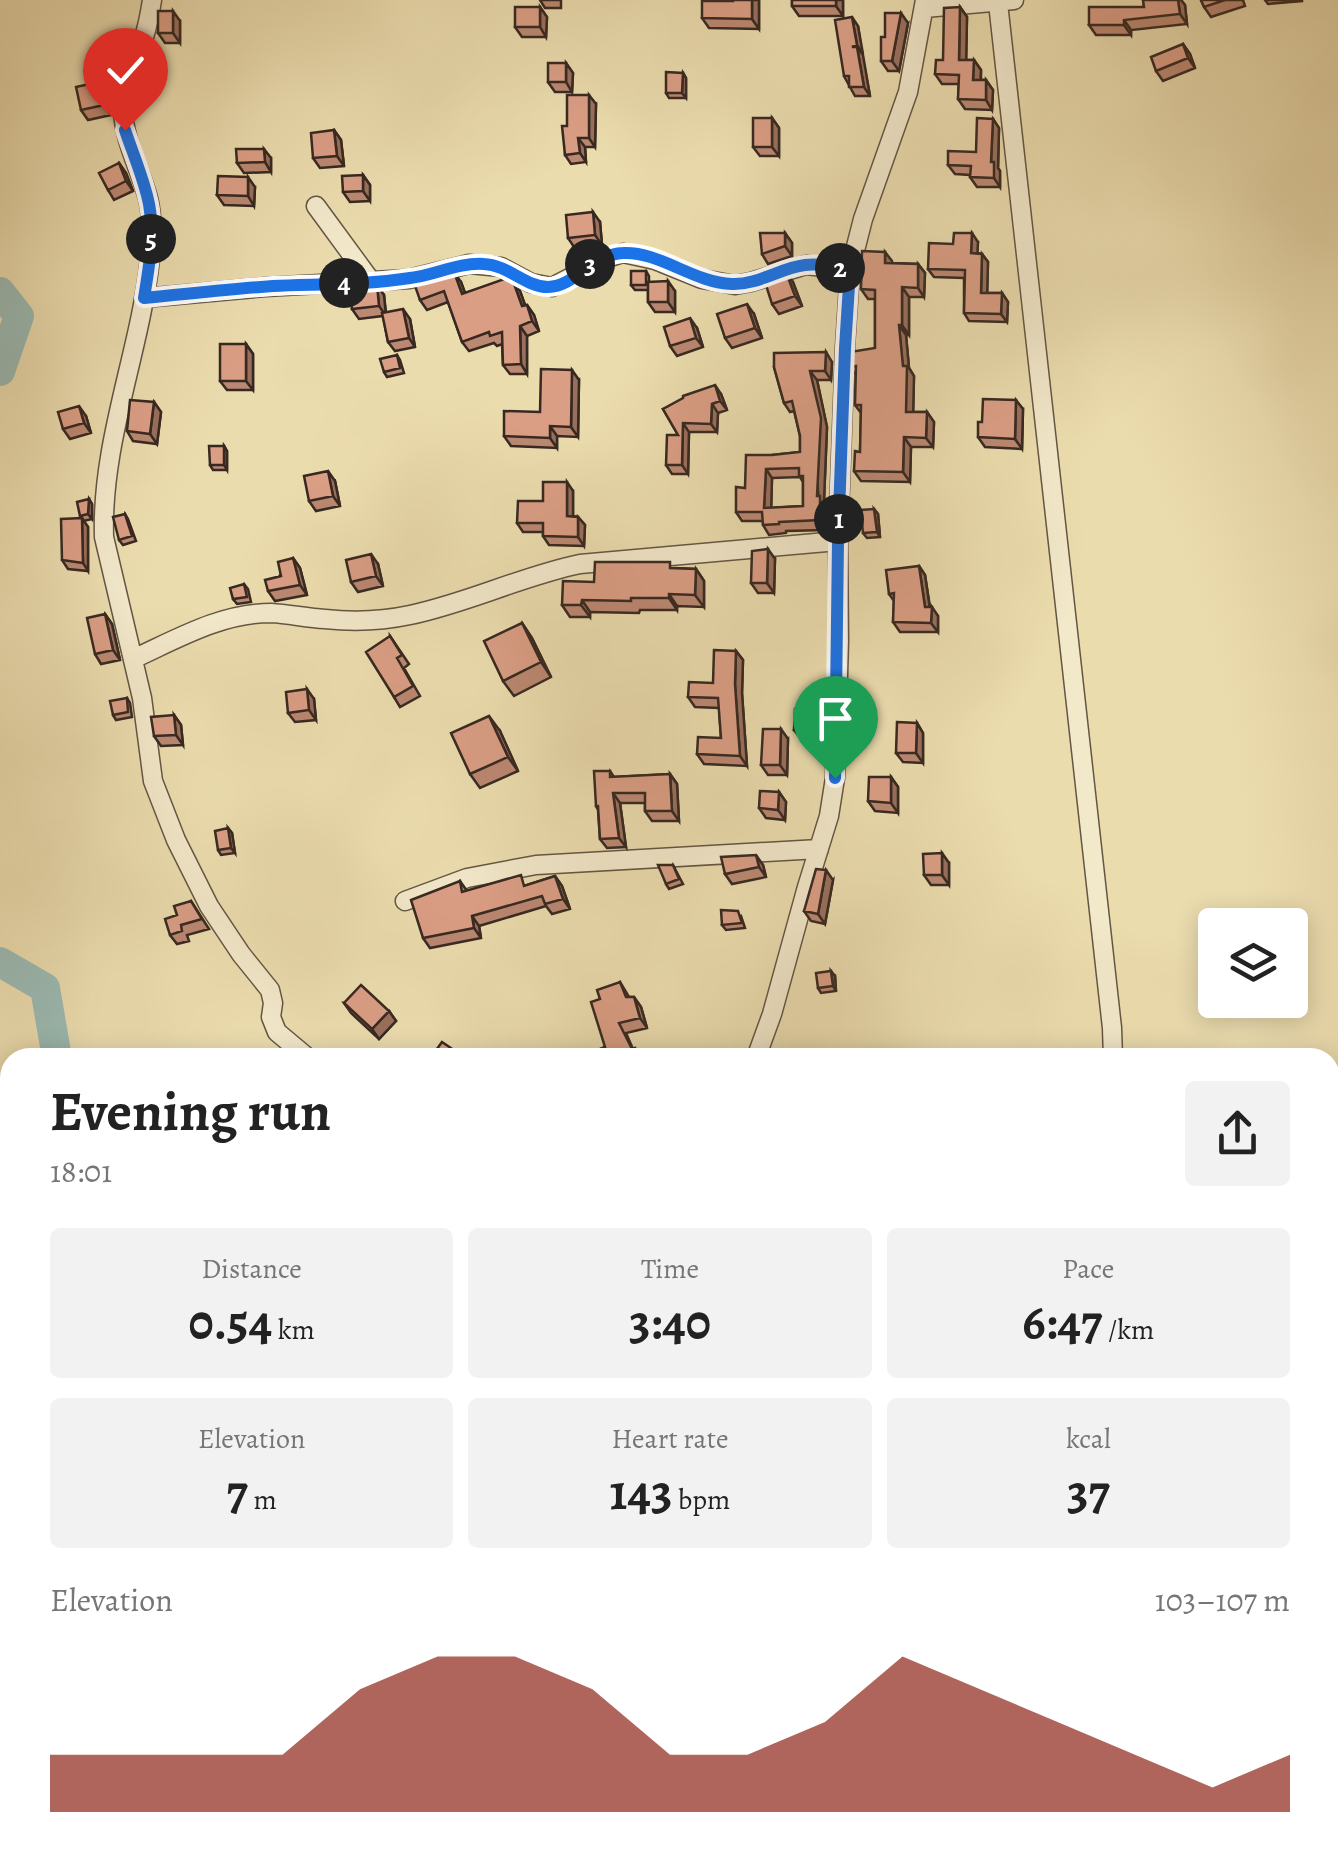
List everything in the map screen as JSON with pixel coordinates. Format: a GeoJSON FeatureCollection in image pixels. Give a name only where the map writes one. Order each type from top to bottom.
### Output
{"type":"FeatureCollection","features":[{"type":"Feature","properties":{"kind":"street"},"geometry":{"type":"LineString","coordinates":[[152,0],[144,39],[123,98],[125,130],[151,219],[150,259],[113,443],[104,537],[142,698],[154,781],[176,840],[217,918],[270,990],[272,1024],[295,1048]]}},
{"type":"Feature","properties":{"kind":"street"},"geometry":{"type":"LineString","coordinates":[[760,1048],[829,816],[835,778],[845,333],[850,270],[862,219],[908,92],[925,4],[1006,1],[1008,110],[1042,385],[1113,1048]]}},
{"type":"Feature","properties":{"kind":"street"},"geometry":{"type":"LineString","coordinates":[[316,206],[371,281]]}},
{"type":"Feature","properties":{"kind":"street"},"geometry":{"type":"LineString","coordinates":[[144,298],[408,279],[470,264],[501,267],[532,283],[552,287],[594,262],[623,253],[655,260],[702,279],[735,284],[806,265],[850,270]]}},
{"type":"Feature","properties":{"kind":"street"},"geometry":{"type":"LineString","coordinates":[[133,659],[207,625],[249,615],[273,613],[330,620],[411,615],[580,564],[838,541]]}},
{"type":"Feature","properties":{"kind":"street"},"geometry":{"type":"LineString","coordinates":[[405,901],[466,878],[536,865],[819,849]]}},
{"type":"Feature","properties":{"kind":"building"},"geometry":{"type":"Polygon","coordinates":[[[752,0],[752,19],[702,18],[702,1],[752,0]]]}},
{"type":"Feature","properties":{"kind":"building"},"geometry":{"type":"Polygon","coordinates":[[[792,0],[836,0],[836,6],[792,6],[792,0]]]}},
{"type":"Feature","properties":{"kind":"building"},"geometry":{"type":"Polygon","coordinates":[[[1143,0],[1178,0],[1180,14],[1124,20],[1124,25],[1089,25],[1089,7],[1144,7],[1143,0]]]}},
{"type":"Feature","properties":{"kind":"building"},"geometry":{"type":"Polygon","coordinates":[[[1201,0],[1225,0],[1204,7],[1201,0]]]}},
{"type":"Feature","properties":{"kind":"building"},"geometry":{"type":"Polygon","coordinates":[[[515,7],[540,7],[540,27],[515,27],[515,7]]]}},
{"type":"Feature","properties":{"kind":"building"},"geometry":{"type":"Polygon","coordinates":[[[960,7],[959,60],[974,60],[973,80],[986,80],[986,100],[958,99],[959,75],[935,74],[936,60],[943,60],[944,8],[960,7]]]}},
{"type":"Feature","properties":{"kind":"building"},"geometry":{"type":"Polygon","coordinates":[[[158,11],[173,11],[173,33],[158,33],[158,11]]]}},
{"type":"Feature","properties":{"kind":"building"},"geometry":{"type":"Polygon","coordinates":[[[885,13],[901,13],[892,61],[881,61],[885,13]]]}},
{"type":"Feature","properties":{"kind":"building"},"geometry":{"type":"Polygon","coordinates":[[[852,17],[857,45],[852,47],[857,47],[864,87],[849,87],[849,76],[844,76],[835,20],[852,17]]]}},
{"type":"Feature","properties":{"kind":"building"},"geometry":{"type":"Polygon","coordinates":[[[1183,44],[1188,58],[1156,71],[1151,57],[1183,44]]]}},
{"type":"Feature","properties":{"kind":"building"},"geometry":{"type":"Polygon","coordinates":[[[548,63],[566,63],[566,82],[548,82],[548,63]]]}},
{"type":"Feature","properties":{"kind":"building"},"geometry":{"type":"Polygon","coordinates":[[[666,72],[683,73],[682,93],[666,93],[666,72]]]}},
{"type":"Feature","properties":{"kind":"building"},"geometry":{"type":"Polygon","coordinates":[[[99,82],[104,105],[81,110],[76,87],[99,82]]]}},
{"type":"Feature","properties":{"kind":"building"},"geometry":{"type":"Polygon","coordinates":[[[567,95],[589,95],[589,138],[578,138],[580,153],[565,155],[562,126],[567,126],[567,95]]]}},
{"type":"Feature","properties":{"kind":"building"},"geometry":{"type":"Polygon","coordinates":[[[753,118],[772,118],[772,147],[753,147],[753,118]]]}},
{"type":"Feature","properties":{"kind":"building"},"geometry":{"type":"Polygon","coordinates":[[[977,118],[993,119],[994,178],[970,177],[971,166],[948,165],[948,151],[976,152],[977,118]]]}},
{"type":"Feature","properties":{"kind":"building"},"geometry":{"type":"Polygon","coordinates":[[[334,130],[337,156],[313,158],[311,133],[334,130]]]}},
{"type":"Feature","properties":{"kind":"building"},"geometry":{"type":"Polygon","coordinates":[[[236,149],[264,149],[265,162],[237,163],[236,149]]]}},
{"type":"Feature","properties":{"kind":"building"},"geometry":{"type":"Polygon","coordinates":[[[119,163],[126,181],[108,190],[99,173],[119,163]]]}},
{"type":"Feature","properties":{"kind":"building"},"geometry":{"type":"Polygon","coordinates":[[[363,175],[363,191],[343,192],[342,176],[363,175]]]}},
{"type":"Feature","properties":{"kind":"building"},"geometry":{"type":"Polygon","coordinates":[[[218,176],[248,177],[248,196],[217,195],[218,176]]]}},
{"type":"Feature","properties":{"kind":"building"},"geometry":{"type":"Polygon","coordinates":[[[593,212],[595,235],[568,238],[566,215],[593,212]]]}},
{"type":"Feature","properties":{"kind":"building"},"geometry":{"type":"Polygon","coordinates":[[[760,233],[785,233],[785,246],[762,254],[760,233]]]}},
{"type":"Feature","properties":{"kind":"building"},"geometry":{"type":"Polygon","coordinates":[[[954,233],[972,233],[971,253],[982,254],[981,293],[1002,293],[1001,314],[964,313],[965,270],[928,269],[929,243],[953,244],[954,233]]]}},
{"type":"Feature","properties":{"kind":"building"},"geometry":{"type":"Polygon","coordinates":[[[862,251],[885,252],[885,263],[918,264],[918,288],[902,287],[899,325],[903,366],[907,366],[906,412],[927,412],[926,438],[904,437],[903,472],[854,471],[855,451],[860,452],[861,405],[855,405],[856,366],[850,367],[850,352],[875,348],[875,290],[861,289],[862,251]]]}},
{"type":"Feature","properties":{"kind":"building"},"geometry":{"type":"Polygon","coordinates":[[[631,271],[646,271],[646,285],[631,285],[631,271]]]}},
{"type":"Feature","properties":{"kind":"building"},"geometry":{"type":"Polygon","coordinates":[[[454,272],[462,294],[507,278],[513,281],[532,321],[520,326],[521,364],[503,365],[502,332],[490,336],[489,332],[462,342],[444,291],[420,300],[415,286],[454,272]]]}},
{"type":"Feature","properties":{"kind":"building"},"geometry":{"type":"Polygon","coordinates":[[[786,272],[795,296],[772,304],[764,279],[786,272]]]}},
{"type":"Feature","properties":{"kind":"building"},"geometry":{"type":"Polygon","coordinates":[[[668,281],[668,302],[648,302],[648,282],[668,281]]]}},
{"type":"Feature","properties":{"kind":"building"},"geometry":{"type":"Polygon","coordinates":[[[377,285],[379,306],[352,309],[349,288],[377,285]]]}},
{"type":"Feature","properties":{"kind":"building"},"geometry":{"type":"Polygon","coordinates":[[[747,304],[755,328],[725,338],[717,314],[747,304]]]}},
{"type":"Feature","properties":{"kind":"building"},"geometry":{"type":"Polygon","coordinates":[[[403,309],[409,338],[388,342],[382,313],[403,309]]]}},
{"type":"Feature","properties":{"kind":"building"},"geometry":{"type":"Polygon","coordinates":[[[690,318],[696,338],[670,346],[664,327],[690,318]]]}},
{"type":"Feature","properties":{"kind":"building"},"geometry":{"type":"Polygon","coordinates":[[[220,344],[246,344],[246,381],[220,381],[220,344]]]}},
{"type":"Feature","properties":{"kind":"building"},"geometry":{"type":"Polygon","coordinates":[[[826,352],[825,371],[810,371],[821,418],[817,496],[820,520],[763,525],[762,512],[736,512],[736,487],[745,488],[746,455],[800,452],[792,401],[784,403],[774,353],[826,352]],[[799,468],[766,469],[764,508],[803,506],[803,476],[799,476],[799,468]]]}},
{"type":"Feature","properties":{"kind":"building"},"geometry":{"type":"Polygon","coordinates":[[[397,355],[400,368],[384,372],[380,359],[397,355]]]}},
{"type":"Feature","properties":{"kind":"building"},"geometry":{"type":"Polygon","coordinates":[[[541,369],[572,370],[571,427],[550,426],[550,438],[504,436],[504,411],[540,412],[541,369]]]}},
{"type":"Feature","properties":{"kind":"building"},"geometry":{"type":"Polygon","coordinates":[[[715,385],[720,401],[712,404],[711,424],[683,423],[682,465],[666,465],[667,435],[678,435],[663,409],[683,396],[715,385]]]}},
{"type":"Feature","properties":{"kind":"building"},"geometry":{"type":"Polygon","coordinates":[[[983,399],[1016,400],[1015,439],[978,437],[983,399]]]}},
{"type":"Feature","properties":{"kind":"building"},"geometry":{"type":"Polygon","coordinates":[[[130,400],[154,402],[150,434],[127,431],[130,400]]]}},
{"type":"Feature","properties":{"kind":"building"},"geometry":{"type":"Polygon","coordinates":[[[79,406],[84,423],[63,429],[58,412],[79,406]]]}},
{"type":"Feature","properties":{"kind":"building"},"geometry":{"type":"Polygon","coordinates":[[[209,446],[224,446],[224,465],[210,465],[209,446]]]}},
{"type":"Feature","properties":{"kind":"building"},"geometry":{"type":"Polygon","coordinates":[[[328,471],[333,496],[309,501],[304,476],[328,471]]]}},
{"type":"Feature","properties":{"kind":"building"},"geometry":{"type":"Polygon","coordinates":[[[543,482],[567,482],[567,516],[578,517],[578,537],[543,536],[543,523],[517,523],[518,501],[543,501],[543,482]]]}},
{"type":"Feature","properties":{"kind":"building"},"geometry":{"type":"Polygon","coordinates":[[[89,499],[88,514],[80,516],[77,502],[89,499]]]}},
{"type":"Feature","properties":{"kind":"building"},"geometry":{"type":"Polygon","coordinates":[[[874,509],[877,532],[863,533],[861,510],[874,509]]]}},
{"type":"Feature","properties":{"kind":"building"},"geometry":{"type":"Polygon","coordinates":[[[125,514],[132,536],[119,540],[113,517],[125,514]]]}},
{"type":"Feature","properties":{"kind":"building"},"geometry":{"type":"Polygon","coordinates":[[[82,518],[83,563],[62,560],[61,519],[82,518]]]}},
{"type":"Feature","properties":{"kind":"building"},"geometry":{"type":"Polygon","coordinates":[[[768,549],[767,583],[751,583],[752,551],[768,549]]]}},
{"type":"Feature","properties":{"kind":"building"},"geometry":{"type":"Polygon","coordinates":[[[371,554],[376,576],[351,582],[346,560],[371,554]]]}},
{"type":"Feature","properties":{"kind":"building"},"geometry":{"type":"Polygon","coordinates":[[[293,558],[300,585],[268,591],[265,580],[281,576],[278,562],[293,558]]]}},
{"type":"Feature","properties":{"kind":"building"},"geometry":{"type":"Polygon","coordinates":[[[595,562],[670,562],[670,568],[696,569],[695,595],[669,594],[669,598],[631,601],[582,600],[581,605],[562,605],[563,581],[594,582],[595,562]]]}},
{"type":"Feature","properties":{"kind":"building"},"geometry":{"type":"Polygon","coordinates":[[[919,566],[925,607],[932,607],[931,623],[893,622],[894,593],[889,594],[886,570],[919,566]]]}},
{"type":"Feature","properties":{"kind":"building"},"geometry":{"type":"Polygon","coordinates":[[[244,584],[247,597],[233,599],[230,588],[244,584]]]}},
{"type":"Feature","properties":{"kind":"building"},"geometry":{"type":"Polygon","coordinates":[[[105,614],[113,650],[95,654],[87,618],[105,614]]]}},
{"type":"Feature","properties":{"kind":"building"},"geometry":{"type":"Polygon","coordinates":[[[522,623],[541,662],[503,681],[484,641],[522,623]]]}},
{"type":"Feature","properties":{"kind":"building"},"geometry":{"type":"Polygon","coordinates":[[[390,636],[413,686],[394,697],[366,652],[390,636]]]}},
{"type":"Feature","properties":{"kind":"building"},"geometry":{"type":"Polygon","coordinates":[[[714,650],[736,651],[740,756],[697,754],[698,737],[721,738],[718,698],[688,697],[689,682],[713,683],[714,650]]]}},
{"type":"Feature","properties":{"kind":"building"},"geometry":{"type":"Polygon","coordinates":[[[307,689],[309,710],[288,713],[286,692],[307,689]]]}},
{"type":"Feature","properties":{"kind":"building"},"geometry":{"type":"Polygon","coordinates":[[[127,698],[128,712],[113,715],[110,701],[127,698]]]}},
{"type":"Feature","properties":{"kind":"building"},"geometry":{"type":"Polygon","coordinates":[[[795,709],[810,710],[809,731],[794,730],[795,709]]]}},
{"type":"Feature","properties":{"kind":"building"},"geometry":{"type":"Polygon","coordinates":[[[174,715],[176,735],[154,736],[151,717],[174,715]]]}},
{"type":"Feature","properties":{"kind":"building"},"geometry":{"type":"Polygon","coordinates":[[[489,716],[508,757],[470,774],[451,733],[489,716]]]}},
{"type":"Feature","properties":{"kind":"building"},"geometry":{"type":"Polygon","coordinates":[[[897,722],[917,723],[916,753],[896,753],[897,722]]]}},
{"type":"Feature","properties":{"kind":"building"},"geometry":{"type":"Polygon","coordinates":[[[763,729],[781,729],[780,765],[761,765],[763,729]]]}},
{"type":"Feature","properties":{"kind":"building"},"geometry":{"type":"Polygon","coordinates":[[[594,771],[610,771],[610,777],[670,774],[672,811],[645,811],[645,793],[613,793],[619,838],[600,839],[594,771]]]}},
{"type":"Feature","properties":{"kind":"building"},"geometry":{"type":"Polygon","coordinates":[[[869,777],[891,777],[891,803],[868,801],[869,777]]]}},
{"type":"Feature","properties":{"kind":"building"},"geometry":{"type":"Polygon","coordinates":[[[760,791],[779,792],[778,810],[759,808],[760,791]]]}},
{"type":"Feature","properties":{"kind":"building"},"geometry":{"type":"Polygon","coordinates":[[[228,828],[231,848],[218,850],[215,831],[228,828]]]}},
{"type":"Feature","properties":{"kind":"building"},"geometry":{"type":"Polygon","coordinates":[[[942,853],[942,875],[924,875],[923,854],[942,853]]]}},
{"type":"Feature","properties":{"kind":"building"},"geometry":{"type":"Polygon","coordinates":[[[756,855],[759,867],[725,874],[721,857],[756,855]]]}},
{"type":"Feature","properties":{"kind":"building"},"geometry":{"type":"Polygon","coordinates":[[[658,865],[673,865],[679,879],[666,884],[658,865]]]}},
{"type":"Feature","properties":{"kind":"building"},"geometry":{"type":"Polygon","coordinates":[[[816,869],[826,870],[818,914],[804,911],[816,869]]]}},
{"type":"Feature","properties":{"kind":"building"},"geometry":{"type":"Polygon","coordinates":[[[521,875],[524,886],[555,876],[563,899],[545,904],[542,896],[472,916],[474,928],[423,938],[411,900],[460,881],[462,892],[521,875]]]}},
{"type":"Feature","properties":{"kind":"building"},"geometry":{"type":"Polygon","coordinates":[[[191,901],[202,919],[181,925],[182,931],[170,935],[165,919],[177,915],[174,906],[191,901]]]}},
{"type":"Feature","properties":{"kind":"building"},"geometry":{"type":"Polygon","coordinates":[[[721,910],[738,911],[742,923],[722,925],[721,910]]]}},
{"type":"Feature","properties":{"kind":"building"},"geometry":{"type":"Polygon","coordinates":[[[831,971],[833,986],[818,988],[816,973],[831,971]]]}},
{"type":"Feature","properties":{"kind":"building"},"geometry":{"type":"Polygon","coordinates":[[[620,982],[626,997],[634,997],[640,1018],[619,1023],[632,1048],[603,1048],[591,1002],[600,999],[597,990],[620,982]]]}},
{"type":"Feature","properties":{"kind":"building"},"geometry":{"type":"Polygon","coordinates":[[[361,985],[389,1011],[372,1029],[344,1003],[361,985]]]}},
{"type":"Feature","properties":{"kind":"waterway"},"geometry":{"type":"LineString","coordinates":[[0,292],[19,316],[0,371]]}},
{"type":"Feature","properties":{"kind":"waterway"},"geometry":{"type":"LineString","coordinates":[[0,962],[45,988],[55,1048]]}},
{"type":"Feature","properties":{"kind":"route"},"geometry":{"type":"LineString","coordinates":[[125,130],[151,219],[144,298],[408,279],[470,264],[501,267],[532,283],[552,287],[606,256],[623,253],[655,260],[702,279],[735,284],[806,265],[850,270],[838,541],[835,778]]}}]}
